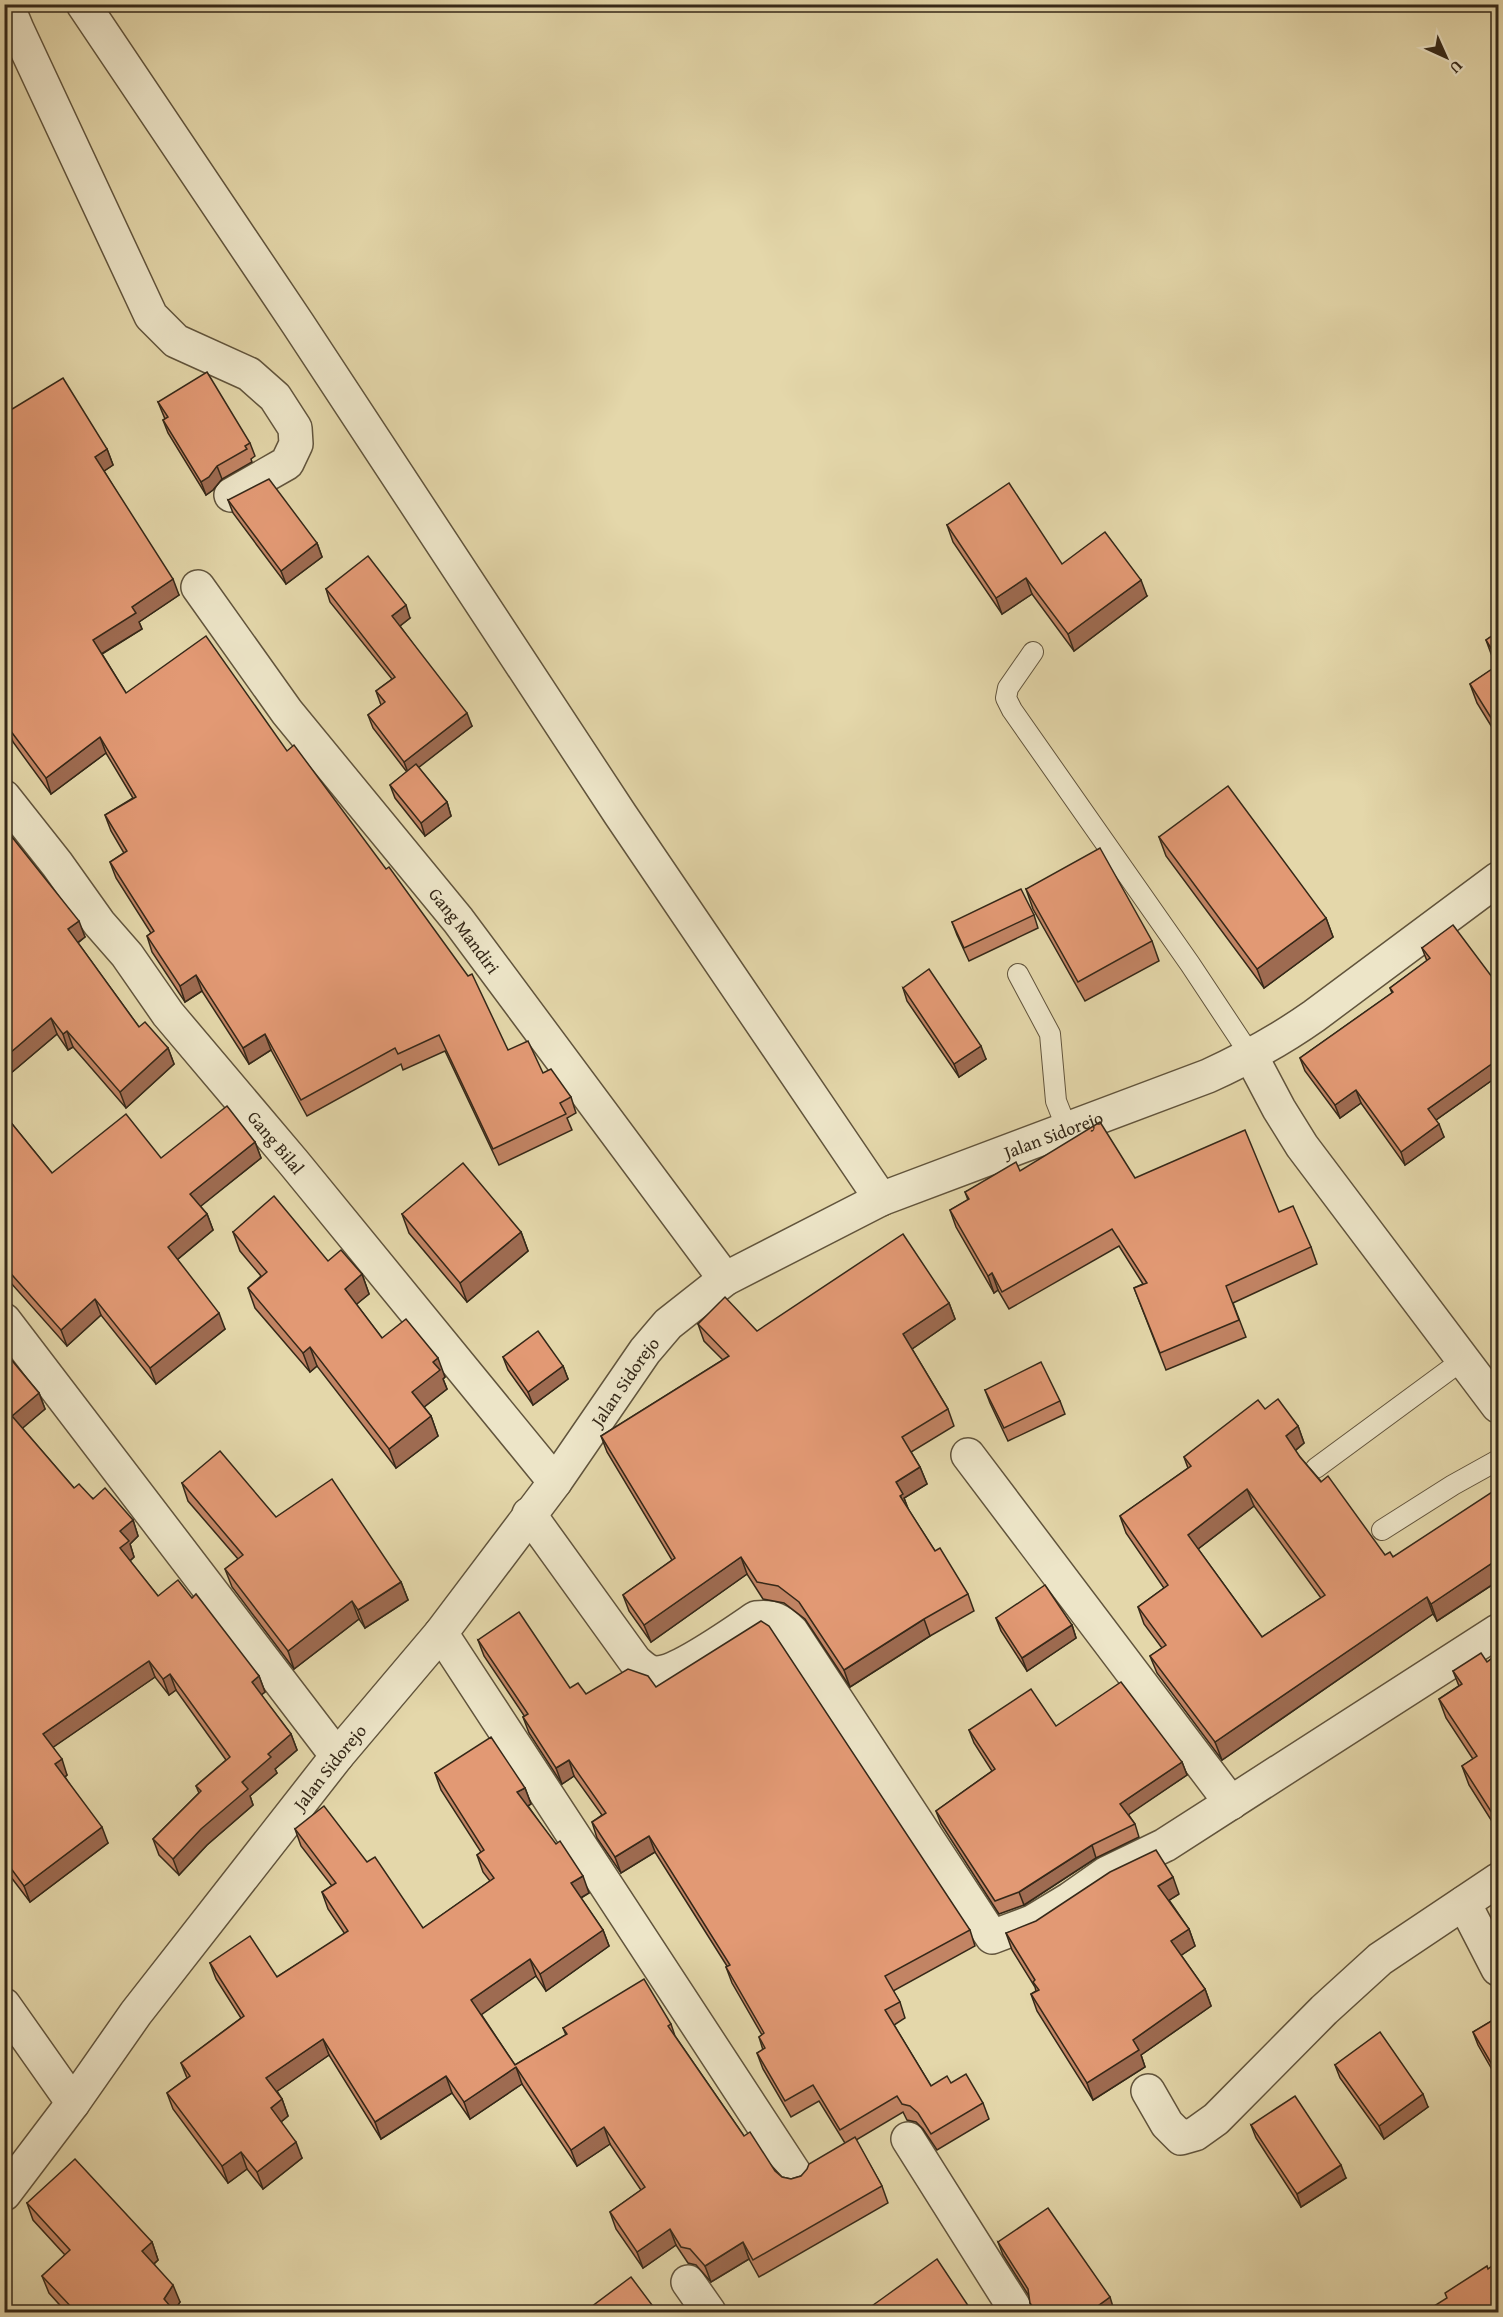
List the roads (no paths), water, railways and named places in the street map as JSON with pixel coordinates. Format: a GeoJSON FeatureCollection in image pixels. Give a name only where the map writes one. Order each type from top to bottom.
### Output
{"type":"FeatureCollection","features":[{"type":"Feature","properties":{"kind":"street"},"geometry":{"type":"LineString","coordinates":[[9,4],[16,29],[151,316],[176,341],[249,374],[275,397],[296,428],[296,444],[287,463],[231,495]]}},
{"type":"Feature","properties":{"kind":"street"},"geometry":{"type":"LineString","coordinates":[[83,4],[305,334],[620,814],[881,1199]]}},
{"type":"Feature","properties":{"kind":"street","name":"Gang Mandiri"},"geometry":{"type":"LineString","coordinates":[[198,586],[287,712],[458,921],[725,1279]]}},
{"type":"Feature","properties":{"kind":"street","name":"Gang Bilal"},"geometry":{"type":"LineString","coordinates":[[4,797],[57,864],[99,923],[127,955],[168,1014],[302,1173],[555,1482]]}},
{"type":"Feature","properties":{"kind":"street","name":"Jalan Sidorejo"},"geometry":{"type":"LineString","coordinates":[[4,2194],[73,2103],[136,2013],[337,1756],[441,1633],[555,1482],[645,1351],[668,1324],[725,1279],[881,1199],[1208,1076],[1251,1056],[1283,1038],[1314,1016],[1498,879]]}},
{"type":"Feature","properties":{"kind":"street"},"geometry":{"type":"LineString","coordinates":[[1251,1056],[1302,1146],[1498,1406]]}},
{"type":"Feature","properties":{"kind":"street"},"geometry":{"type":"LineString","coordinates":[[4,1320],[337,1756]]}},
{"type":"Feature","properties":{"kind":"street"},"geometry":{"type":"LineString","coordinates":[[968,1455],[1231,1803]]}},
{"type":"Feature","properties":{"kind":"street"},"geometry":{"type":"LineString","coordinates":[[529,1514],[635,1661],[645,1670],[654,1673],[677,1667],[756,1618],[770,1616],[782,1622],[792,1632],[992,1937],[1032,1922],[1107,1873],[1165,1845],[1498,1631]]}},
{"type":"Feature","properties":{"kind":"street"},"geometry":{"type":"LineString","coordinates":[[441,1633],[796,2177]]}},
{"type":"Feature","properties":{"kind":"street"},"geometry":{"type":"LineString","coordinates":[[1148,2091],[1167,2124],[1181,2138],[1195,2134],[1216,2119],[1324,2010],[1380,1959],[1498,1880]]}},
{"type":"Feature","properties":{"kind":"street"},"geometry":{"type":"LineString","coordinates":[[1464,1903],[1498,1969]]}},
{"type":"Feature","properties":{"kind":"street"},"geometry":{"type":"LineString","coordinates":[[4,2005],[73,2103]]}},
{"type":"Feature","properties":{"kind":"street"},"geometry":{"type":"LineString","coordinates":[[908,2139],[1017,2313]]}},
{"type":"Feature","properties":{"kind":"street"},"geometry":{"type":"LineString","coordinates":[[688,2282],[709,2313]]}},
{"type":"Feature","properties":{"kind":"lane"},"geometry":{"type":"LineString","coordinates":[[1033,652],[1008,688],[1006,698],[1012,710],[1184,955],[1251,1056]]}},
{"type":"Feature","properties":{"kind":"lane"},"geometry":{"type":"LineString","coordinates":[[1018,974],[1050,1034],[1056,1101],[1067,1129]]}},
{"type":"Feature","properties":{"kind":"lane"},"geometry":{"type":"LineString","coordinates":[[1316,1468],[1464,1359]]}},
{"type":"Feature","properties":{"kind":"lane"},"geometry":{"type":"LineString","coordinates":[[1382,1530],[1453,1485],[1498,1460]]}}]}
